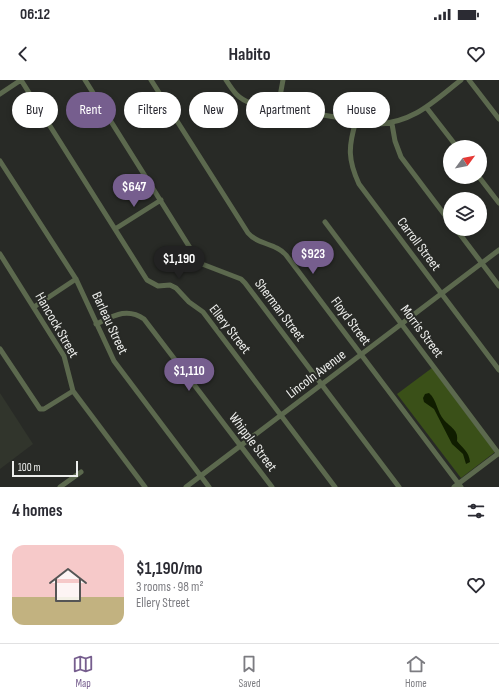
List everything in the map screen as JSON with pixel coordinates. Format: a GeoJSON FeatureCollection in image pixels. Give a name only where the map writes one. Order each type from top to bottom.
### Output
{"type":"FeatureCollection","features":[{"type":"Feature","properties":{"kind":"street"},"geometry":{"type":"LineString","coordinates":[[0,94],[21,80]]}},
{"type":"Feature","properties":{"kind":"street","name":"Ellery Street"},"geometry":{"type":"LineString","coordinates":[[21,80],[147,280],[158,286],[170,285],[176,288],[189,302],[203,312],[335,487]]}},
{"type":"Feature","properties":{"kind":"street","name":"Sherman Street"},"geometry":{"type":"LineString","coordinates":[[85,80],[202,264],[241,279],[245,283],[399,487]]}},
{"type":"Feature","properties":{"kind":"street","name":"Floyd Street"},"geometry":{"type":"LineString","coordinates":[[151,80],[248,233],[256,241],[282,250],[362,354],[458,486]]}},
{"type":"Feature","properties":{"kind":"street"},"geometry":{"type":"LineString","coordinates":[[226,80],[236,95],[241,100],[246,101]]}},
{"type":"Feature","properties":{"kind":"street"},"geometry":{"type":"LineString","coordinates":[[281,92],[283,80]]}},
{"type":"Feature","properties":{"kind":"street"},"geometry":{"type":"LineString","coordinates":[[443,213],[401,157],[395,141],[392,124],[413,116],[461,80]]}},
{"type":"Feature","properties":{"kind":"street"},"geometry":{"type":"LineString","coordinates":[[469,80],[499,119]]}},
{"type":"Feature","properties":{"kind":"street"},"geometry":{"type":"LineString","coordinates":[[426,107],[451,140]]}},
{"type":"Feature","properties":{"kind":"street","name":"Carroll Street"},"geometry":{"type":"LineString","coordinates":[[354,128],[350,160],[359,184],[499,370]]}},
{"type":"Feature","properties":{"kind":"street","name":"Barleau Street"},"geometry":{"type":"LineString","coordinates":[[0,161],[76,280],[106,347],[121,372],[208,487]]}},
{"type":"Feature","properties":{"kind":"street"},"geometry":{"type":"LineString","coordinates":[[484,184],[499,203]]}},
{"type":"Feature","properties":{"kind":"street"},"geometry":{"type":"LineString","coordinates":[[115,229],[161,200]]}},
{"type":"Feature","properties":{"kind":"street","name":"Morris Street"},"geometry":{"type":"LineString","coordinates":[[325,222],[499,453]]}},
{"type":"Feature","properties":{"kind":"street"},"geometry":{"type":"LineString","coordinates":[[461,236],[499,286]]}},
{"type":"Feature","properties":{"kind":"street","name":"Lincoln Avenue"},"geometry":{"type":"LineString","coordinates":[[186,487],[499,250]]}},
{"type":"Feature","properties":{"kind":"street","name":"Hancock Street"},"geometry":{"type":"LineString","coordinates":[[0,254],[64,356],[73,390],[145,487]]}},
{"type":"Feature","properties":{"kind":"street"},"geometry":{"type":"LineString","coordinates":[[34,307],[76,280]]}},
{"type":"Feature","properties":{"kind":"street","name":"Whipple Street"},"geometry":{"type":"LineString","coordinates":[[96,324],[121,313],[138,314],[144,319],[272,487]]}},
{"type":"Feature","properties":{"kind":"street"},"geometry":{"type":"LineString","coordinates":[[0,349],[40,409],[44,409],[73,390]]}},
{"type":"Feature","properties":{"kind":"street"},"geometry":{"type":"LineString","coordinates":[[458,486],[499,453]]}},
{"type":"Feature","properties":{"kind":"street"},"geometry":{"type":"LineString","coordinates":[[60,487],[81,472]]}},
{"type":"Feature","properties":{"kind":"shaded area"},"geometry":{"type":"Polygon","coordinates":[[[0,393],[33,444],[0,469],[0,393]]]}},
{"type":"Feature","properties":{"kind":"shaded area"},"geometry":{"type":"Polygon","coordinates":[[[429,393],[434,399],[444,420],[454,429],[457,434],[457,441],[467,453],[470,462],[466,464],[463,454],[452,444],[434,409],[424,402],[423,398],[425,394],[429,393]]]}},
{"type":"Feature","properties":{"kind":"green space"},"geometry":{"type":"Polygon","coordinates":[[[432,368],[495,452],[461,478],[397,394],[432,368]]]}}]}
